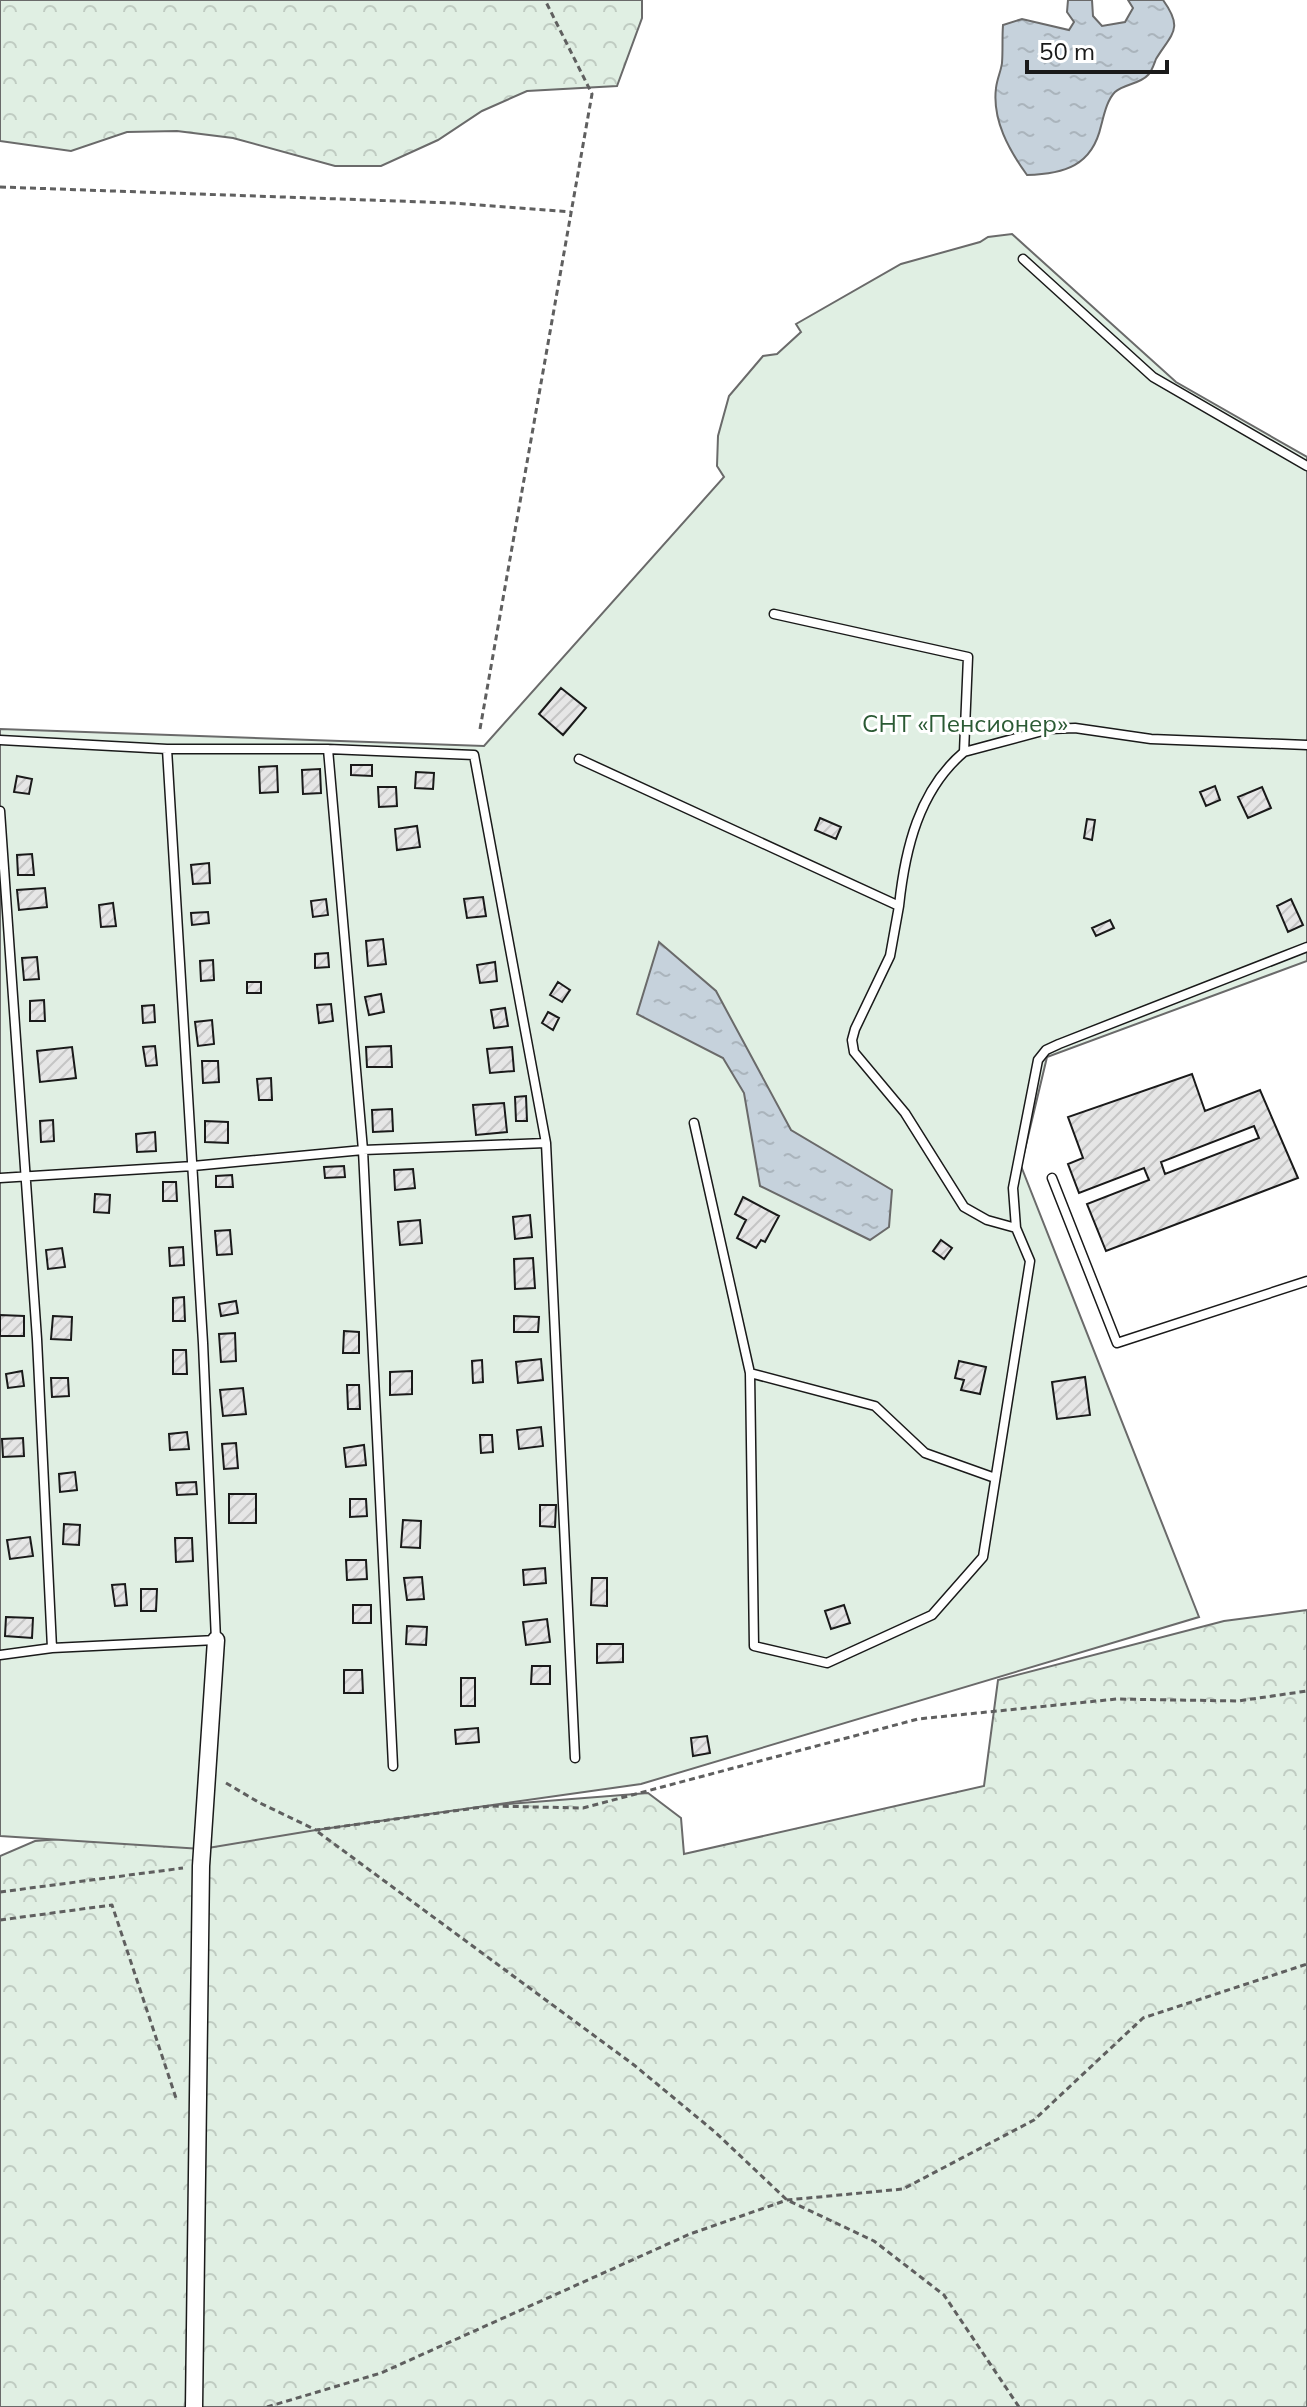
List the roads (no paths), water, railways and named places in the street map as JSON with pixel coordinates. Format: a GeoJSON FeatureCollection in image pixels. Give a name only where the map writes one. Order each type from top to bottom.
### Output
{"type":"FeatureCollection","features":[{"type":"Feature","properties":{"kind":"street"},"geometry":{"type":"LineString","coordinates":[[194,2407],[201,1866],[216,1640]]}},
{"type":"Feature","properties":{"kind":"lane"},"geometry":{"type":"LineString","coordinates":[[1023,259],[1153,377],[1307,466]]}},
{"type":"Feature","properties":{"kind":"lane"},"geometry":{"type":"LineString","coordinates":[[774,614],[968,657],[964,752]]}},
{"type":"Feature","properties":{"kind":"lane"},"geometry":{"type":"LineString","coordinates":[[1016,1228],[987,1220],[964,1207],[905,1113],[854,1052],[852,1040],[855,1029],[890,956],[908,847],[918,817],[933,788],[949,764],[964,752],[1022,734],[1063,728],[1151,739],[1307,745]]}},
{"type":"Feature","properties":{"kind":"lane"},"geometry":{"type":"LineString","coordinates":[[0,740],[167,749],[328,749],[474,755],[546,1143],[575,1758]]}},
{"type":"Feature","properties":{"kind":"lane"},"geometry":{"type":"LineString","coordinates":[[0,1655],[52,1648],[216,1640],[193,1166],[167,749]]}},
{"type":"Feature","properties":{"kind":"lane"},"geometry":{"type":"LineString","coordinates":[[328,749],[363,1150],[393,1766]]}},
{"type":"Feature","properties":{"kind":"lane"},"geometry":{"type":"LineString","coordinates":[[579,759],[899,906]]}},
{"type":"Feature","properties":{"kind":"lane"},"geometry":{"type":"LineString","coordinates":[[0,811],[37,1339],[52,1648]]}},
{"type":"Feature","properties":{"kind":"lane"},"geometry":{"type":"LineString","coordinates":[[694,1123],[750,1373],[754,1646],[827,1663],[932,1615],[983,1557],[1030,1261],[1016,1228],[1013,1200],[1015,1172],[1038,1060],[1046,1050],[1307,947]]}},
{"type":"Feature","properties":{"kind":"lane"},"geometry":{"type":"LineString","coordinates":[[0,1178],[193,1166],[363,1150],[546,1143]]}},
{"type":"Feature","properties":{"kind":"lane"},"geometry":{"type":"LineString","coordinates":[[1052,1178],[1117,1343],[1307,1281]]}},
{"type":"Feature","properties":{"kind":"lane"},"geometry":{"type":"LineString","coordinates":[[750,1373],[875,1406],[925,1453],[995,1478]]}},
{"type":"Feature","properties":{"kind":"water"},"geometry":{"type":"Polygon","coordinates":[[[1068,0],[1092,0],[1093,16],[1102,26],[1125,22],[1133,8],[1128,0],[1163,0],[1173,18],[1173,31],[1148,75],[1112,95],[1097,140],[1083,159],[1064,170],[1027,175],[1008,145],[999,123],[995,100],[1002,63],[1003,25],[1022,19],[1069,30],[1074,22],[1067,12],[1068,0]]]}},
{"type":"Feature","properties":{"kind":"water"},"geometry":{"type":"Polygon","coordinates":[[[659,942],[716,991],[791,1130],[892,1190],[889,1227],[870,1240],[760,1186],[744,1093],[723,1058],[637,1014],[659,942]]]}},
{"type":"Feature","properties":{"kind":"park label","name":"СНТ «Пенсионер»"},"geometry":{"type":"Point","coordinates":[965,723]}}]}
